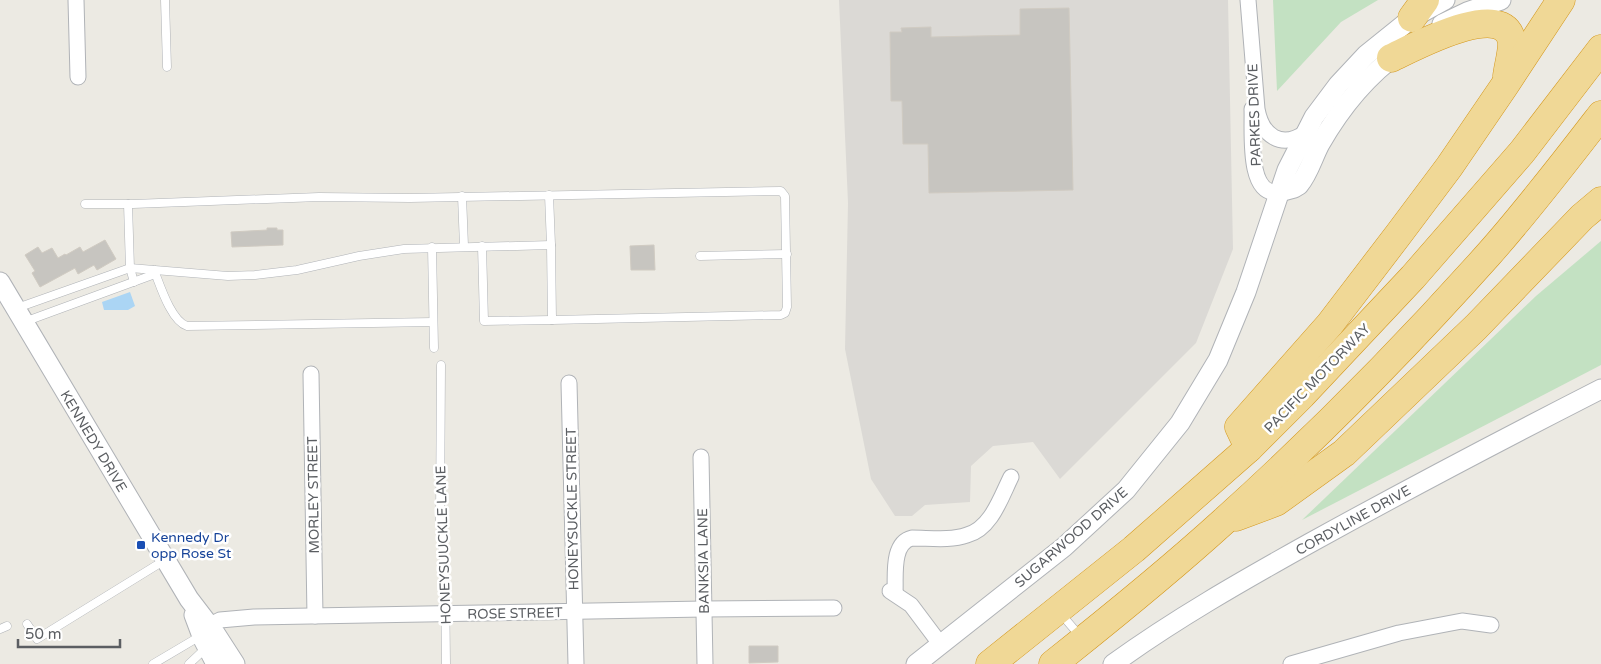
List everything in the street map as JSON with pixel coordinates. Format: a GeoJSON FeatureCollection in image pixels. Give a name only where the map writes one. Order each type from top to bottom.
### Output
{"type":"FeatureCollection","features":[{"type":"Feature","properties":{"kind":"highway"},"geometry":{"type":"LineString","coordinates":[[1249,448],[1239,427],[1330,324],[1448,167],[1506,85],[1561,0]]}},
{"type":"Feature","properties":{"kind":"highway"},"geometry":{"type":"LineString","coordinates":[[1392,58],[1448,30],[1472,23],[1498,23],[1504,27],[1512,40],[1506,85]]}},
{"type":"Feature","properties":{"kind":"highway","name":"PACIFIC MOTORWAY"},"geometry":{"type":"LineString","coordinates":[[990,664],[1134,549],[1249,448],[1302,395],[1413,277],[1522,152],[1601,49]]}},
{"type":"Feature","properties":{"kind":"highway"},"geometry":{"type":"LineString","coordinates":[[1053,664],[1174,566],[1225,521],[1327,423],[1430,318],[1489,254],[1601,115]]}},
{"type":"Feature","properties":{"kind":"highway"},"geometry":{"type":"LineString","coordinates":[[1225,521],[1276,502],[1344,453],[1476,327],[1582,216],[1601,201]]}},
{"type":"Feature","properties":{"kind":"street"},"geometry":{"type":"LineString","coordinates":[[76,0],[78,77]]}},
{"type":"Feature","properties":{"kind":"street","name":"PARKES DRIVE"},"geometry":{"type":"LineString","coordinates":[[1248,0],[1257,113],[1266,130],[1274,138],[1284,140],[1297,138],[1305,133]]}},
{"type":"Feature","properties":{"kind":"street","name":"SUGARWOOD DRIVE"},"geometry":{"type":"LineString","coordinates":[[916,664],[1064,547],[1119,496],[1180,424],[1218,360],[1246,292],[1290,162],[1325,100],[1350,71],[1419,9],[1445,0]]}},
{"type":"Feature","properties":{"kind":"street"},"geometry":{"type":"LineString","coordinates":[[1279,192],[1300,185],[1320,144],[1340,113],[1363,85],[1392,58],[1427,32],[1466,12],[1501,0]]}},
{"type":"Feature","properties":{"kind":"street","name":"PARKES DRIVE"},"geometry":{"type":"LineString","coordinates":[[1252,54],[1253,151],[1255,170],[1260,183],[1266,191],[1272,193],[1279,192]]}},
{"type":"Feature","properties":{"kind":"street","name":"KENNEDY DRIVE"},"geometry":{"type":"LineString","coordinates":[[0,282],[189,600],[216,664]]}},
{"type":"Feature","properties":{"kind":"street","name":"MORLEY STREET"},"geometry":{"type":"LineString","coordinates":[[311,374],[315,616]]}},
{"type":"Feature","properties":{"kind":"street","name":"HONEYSUCKLE STREET"},"geometry":{"type":"LineString","coordinates":[[569,383],[576,664]]}},
{"type":"Feature","properties":{"kind":"street","name":"CORDYLINE DRIVE"},"geometry":{"type":"LineString","coordinates":[[1113,664],[1140,644],[1200,606],[1262,570],[1378,505],[1601,389]]}},
{"type":"Feature","properties":{"kind":"street","name":"BANKSIA LANE"},"geometry":{"type":"LineString","coordinates":[[701,457],[705,664]]}},
{"type":"Feature","properties":{"kind":"street"},"geometry":{"type":"LineString","coordinates":[[942,644],[911,605],[892,592],[897,554],[902,544],[912,538],[958,537],[976,532],[989,519],[1011,477]]}},
{"type":"Feature","properties":{"kind":"street","name":"ROSE STREET"},"geometry":{"type":"LineString","coordinates":[[204,634],[226,619],[834,608]]}},
{"type":"Feature","properties":{"kind":"street"},"geometry":{"type":"LineString","coordinates":[[1291,664],[1399,633],[1462,621],[1491,625]]}},
{"type":"Feature","properties":{"kind":"street","name":"KENNEDY DRIVE"},"geometry":{"type":"LineString","coordinates":[[204,634],[235,664]]}},
{"type":"Feature","properties":{"kind":"lane"},"geometry":{"type":"LineString","coordinates":[[165,0],[167,67]]}},
{"type":"Feature","properties":{"kind":"lane"},"geometry":{"type":"LineString","coordinates":[[85,204],[319,197],[410,198],[781,191],[786,196],[787,307],[785,313],[781,315],[484,321],[482,246]]}},
{"type":"Feature","properties":{"kind":"lane"},"geometry":{"type":"LineString","coordinates":[[550,195],[552,320]]}},
{"type":"Feature","properties":{"kind":"lane"},"geometry":{"type":"LineString","coordinates":[[462,196],[464,246]]}},
{"type":"Feature","properties":{"kind":"lane"},"geometry":{"type":"LineString","coordinates":[[128,204],[130,268],[134,282]]}},
{"type":"Feature","properties":{"kind":"lane"},"geometry":{"type":"LineString","coordinates":[[20,315],[130,268],[155,272],[228,276],[276,274],[376,253],[432,247],[550,245]]}},
{"type":"Feature","properties":{"kind":"lane"},"geometry":{"type":"LineString","coordinates":[[432,247],[434,348]]}},
{"type":"Feature","properties":{"kind":"lane"},"geometry":{"type":"LineString","coordinates":[[700,256],[787,254]]}},
{"type":"Feature","properties":{"kind":"lane"},"geometry":{"type":"LineString","coordinates":[[20,315],[134,282],[155,272]]}},
{"type":"Feature","properties":{"kind":"lane"},"geometry":{"type":"LineString","coordinates":[[155,272],[178,320],[187,326],[433,322]]}},
{"type":"Feature","properties":{"kind":"lane","name":"HONEYSUUCKLE LANE"},"geometry":{"type":"LineString","coordinates":[[441,365],[440,520],[445,578],[446,664]]}},
{"type":"Feature","properties":{"kind":"lane"},"geometry":{"type":"LineString","coordinates":[[27,624],[37,639],[166,560]]}},
{"type":"Feature","properties":{"kind":"lane"},"geometry":{"type":"LineString","coordinates":[[1058,610],[1083,640]]}},
{"type":"Feature","properties":{"kind":"lane"},"geometry":{"type":"LineString","coordinates":[[153,664],[204,634]]}},
{"type":"Feature","properties":{"kind":"lane"},"geometry":{"type":"LineString","coordinates":[[189,664],[204,634]]}},
{"type":"Feature","properties":{"kind":"shaded area"},"geometry":{"type":"Polygon","coordinates":[[[839,0],[1228,0],[1233,249],[1196,343],[1060,479],[1033,442],[993,446],[971,466],[970,502],[925,505],[912,516],[895,516],[871,479],[845,349],[848,203],[839,0]]]}},
{"type":"Feature","properties":{"kind":"green space"},"geometry":{"type":"Polygon","coordinates":[[[1273,0],[1378,0],[1341,22],[1277,91],[1273,0]]]}},
{"type":"Feature","properties":{"kind":"green space"},"geometry":{"type":"Polygon","coordinates":[[[1601,241],[1601,365],[1302,520],[1536,296],[1601,241]]]}},
{"type":"Feature","properties":{"kind":"water"},"geometry":{"type":"Polygon","coordinates":[[[130,292],[135,306],[128,310],[104,310],[102,302],[130,292]]]}},
{"type":"Feature","properties":{"kind":"building"},"geometry":{"type":"Polygon","coordinates":[[[1069,8],[1073,190],[929,193],[928,144],[903,144],[902,101],[891,101],[890,32],[902,32],[901,28],[931,27],[931,37],[1020,35],[1020,9],[1069,8]]]}},
{"type":"Feature","properties":{"kind":"building"},"geometry":{"type":"Polygon","coordinates":[[[267,228],[283,230],[283,245],[232,247],[231,232],[267,230],[267,228]]]}},
{"type":"Feature","properties":{"kind":"building"},"geometry":{"type":"Polygon","coordinates":[[[105,240],[116,259],[97,270],[94,265],[78,274],[75,268],[40,287],[32,273],[35,271],[25,255],[38,247],[42,253],[52,248],[58,258],[80,247],[83,252],[105,240]]]}},
{"type":"Feature","properties":{"kind":"building"},"geometry":{"type":"Polygon","coordinates":[[[654,245],[655,270],[631,270],[630,246],[654,245]]]}},
{"type":"Feature","properties":{"kind":"building"},"geometry":{"type":"Polygon","coordinates":[[[749,646],[778,646],[778,662],[749,663],[749,646]]]}},
{"type":"Feature","properties":{"kind":"place","name":"Kennedy Dr opp Rose St"},"geometry":{"type":"Point","coordinates":[141,545]}}]}
